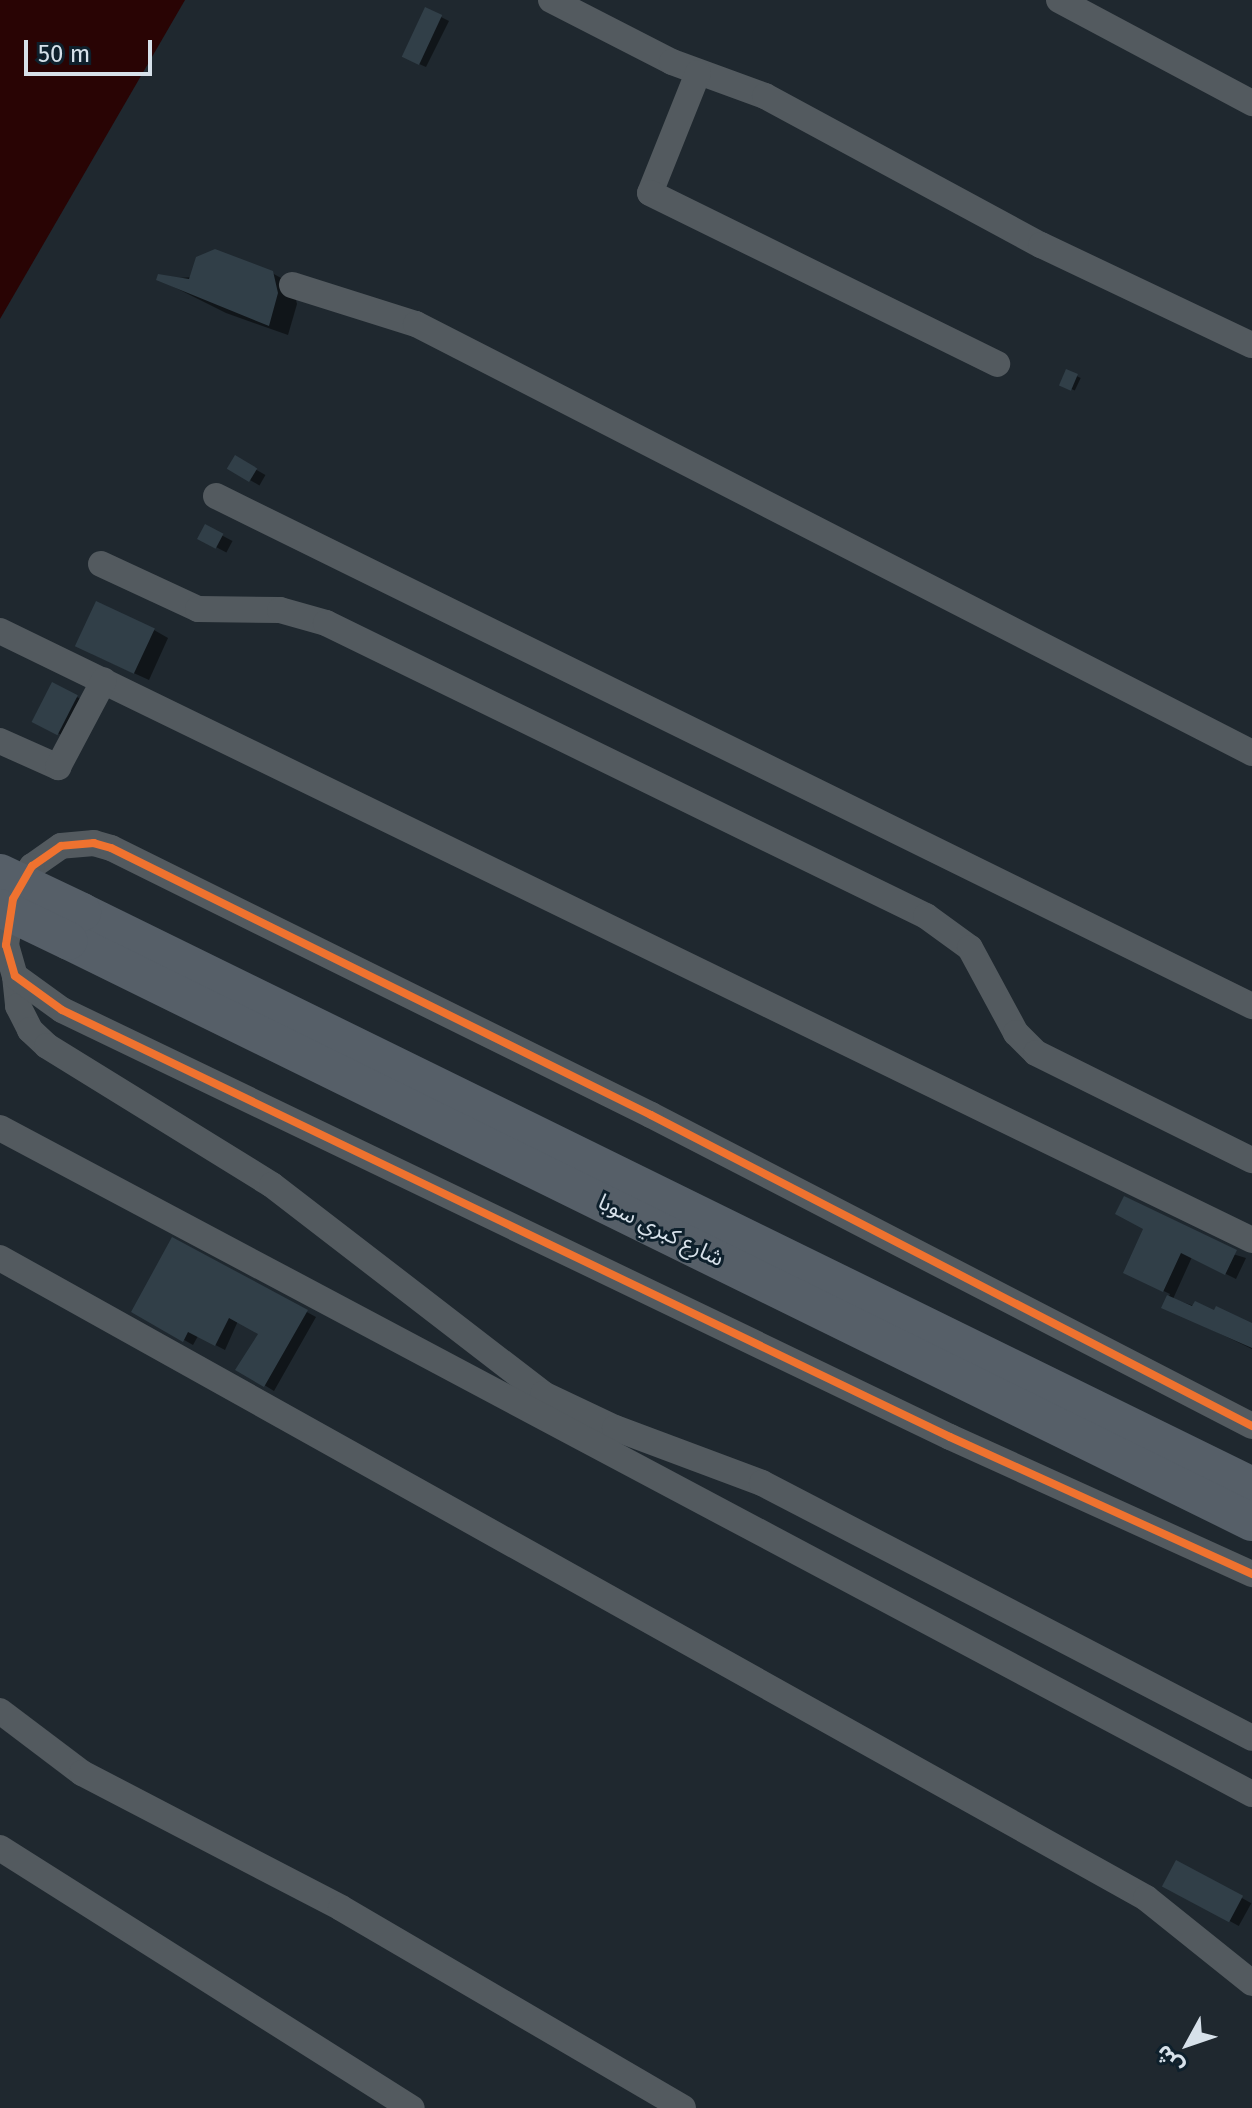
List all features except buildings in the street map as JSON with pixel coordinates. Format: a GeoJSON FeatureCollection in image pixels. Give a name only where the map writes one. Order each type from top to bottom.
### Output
{"type":"FeatureCollection","features":[{"type":"Feature","properties":{"kind":"highway"},"geometry":{"type":"LineString","coordinates":[[0,873],[75,926]]}},
{"type":"Feature","properties":{"kind":"highway"},"geometry":{"type":"LineString","coordinates":[[0,908],[75,926]]}},
{"type":"Feature","properties":{"kind":"highway","name":"شارع كبري سوبا"},"geometry":{"type":"LineString","coordinates":[[75,926],[1252,1486]]}},
{"type":"Feature","properties":{"kind":"highway","name":"شارع كبري سوبا"},"geometry":{"type":"LineString","coordinates":[[75,926],[1252,1522]]}},
{"type":"Feature","properties":{"kind":"street"},"geometry":{"type":"LineString","coordinates":[[551,0],[698,73],[765,96],[1041,245],[1252,345]]}},
{"type":"Feature","properties":{"kind":"street"},"geometry":{"type":"LineString","coordinates":[[1059,0],[1252,103]]}},
{"type":"Feature","properties":{"kind":"street"},"geometry":{"type":"LineString","coordinates":[[698,73],[650,193],[997,364]]}},
{"type":"Feature","properties":{"kind":"street"},"geometry":{"type":"LineString","coordinates":[[292,285],[429,331],[1252,753]]}},
{"type":"Feature","properties":{"kind":"street"},"geometry":{"type":"LineString","coordinates":[[216,496],[1252,1006]]}},
{"type":"Feature","properties":{"kind":"street"},"geometry":{"type":"LineString","coordinates":[[101,564],[198,609],[280,610],[326,623],[926,916],[970,948],[1016,1033],[1036,1053],[1252,1160]]}},
{"type":"Feature","properties":{"kind":"street"},"geometry":{"type":"LineString","coordinates":[[0,631],[1252,1240]]}},
{"type":"Feature","properties":{"kind":"street"},"geometry":{"type":"LineString","coordinates":[[0,741],[58,767],[104,680]]}},
{"type":"Feature","properties":{"kind":"street"},"geometry":{"type":"LineString","coordinates":[[1252,1426],[651,1115],[111,848],[94,843],[61,846],[32,866],[13,899],[6,945],[15,976],[18,1006],[30,1030],[47,1046],[272,1185],[543,1394],[615,1428],[762,1483],[1252,1738]]}},
{"type":"Feature","properties":{"kind":"street"},"geometry":{"type":"LineString","coordinates":[[15,976],[62,1010],[950,1437],[1252,1574]]}},
{"type":"Feature","properties":{"kind":"street"},"geometry":{"type":"LineString","coordinates":[[0,1128],[1252,1794]]}},
{"type":"Feature","properties":{"kind":"street"},"geometry":{"type":"LineString","coordinates":[[0,1258],[1146,1898],[1252,1983]]}},
{"type":"Feature","properties":{"kind":"street"},"geometry":{"type":"LineString","coordinates":[[0,1711],[82,1773],[341,1908],[683,2108]]}},
{"type":"Feature","properties":{"kind":"street"},"geometry":{"type":"LineString","coordinates":[[0,1848],[412,2108]]}},
{"type":"Feature","properties":{"kind":"shaded area"},"geometry":{"type":"Polygon","coordinates":[[[0,0],[185,0],[0,319],[0,0]]]}},
{"type":"Feature","properties":{"kind":"cycle path"},"geometry":{"type":"LineString","coordinates":[[1252,1426],[651,1115],[111,848],[94,843],[61,846],[32,866],[13,899],[6,945],[15,976],[62,1010],[950,1437],[1252,1574]]}}]}
